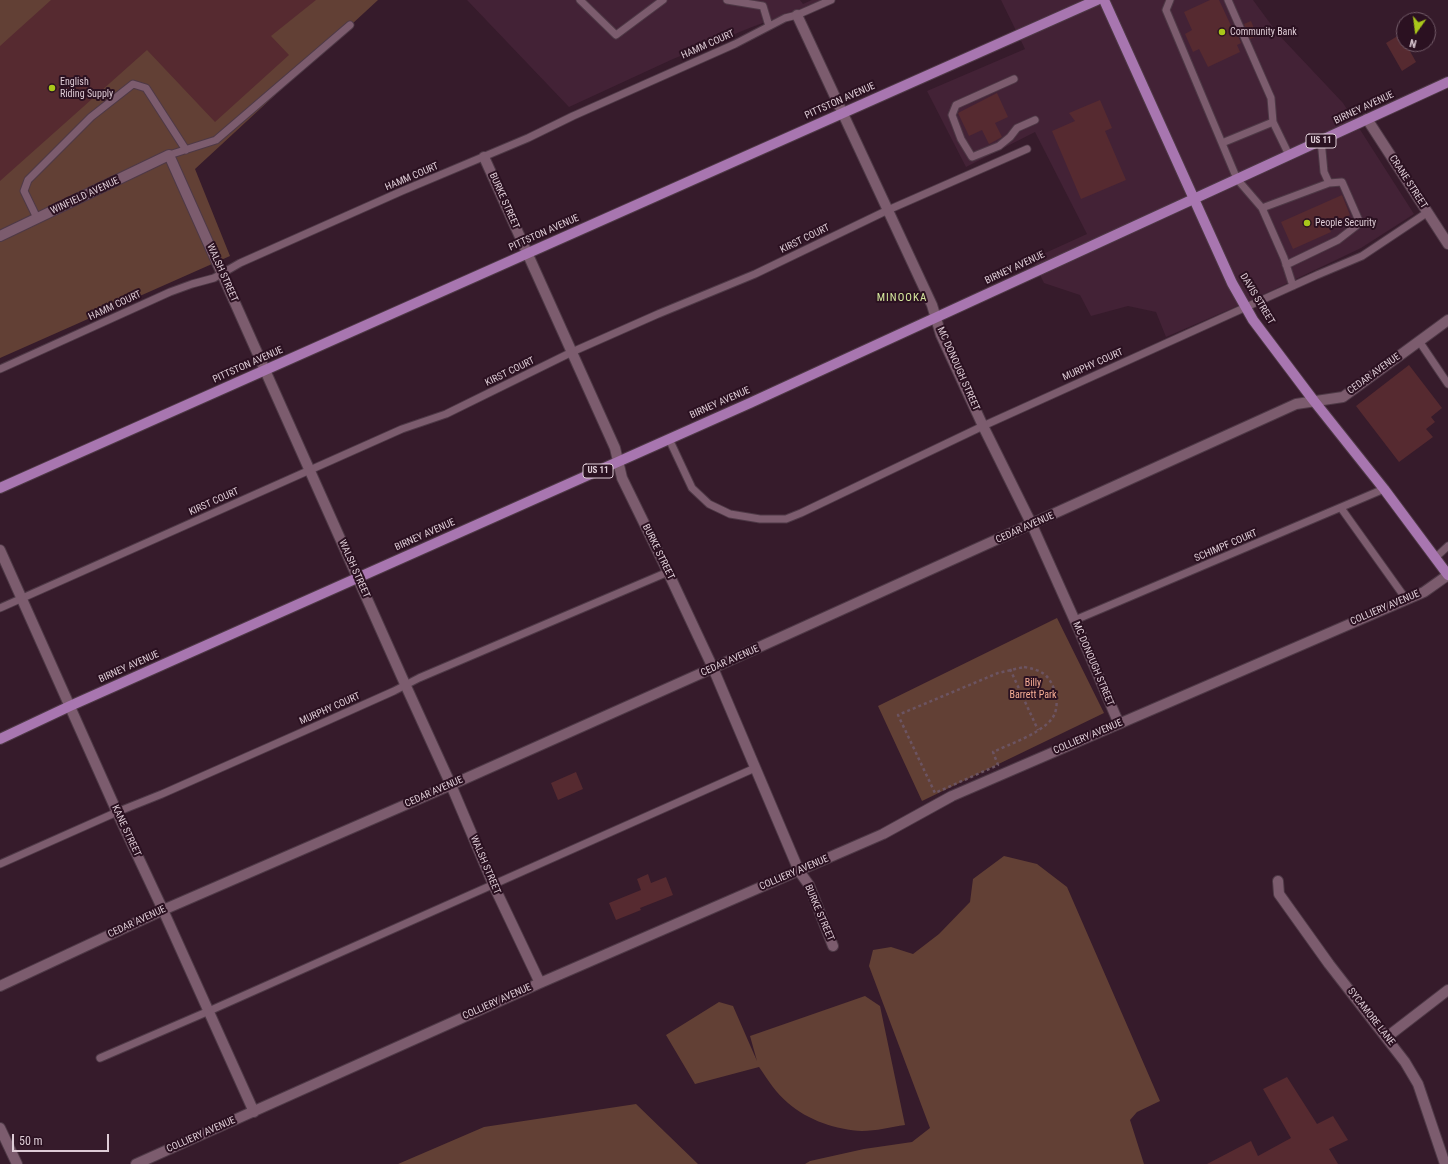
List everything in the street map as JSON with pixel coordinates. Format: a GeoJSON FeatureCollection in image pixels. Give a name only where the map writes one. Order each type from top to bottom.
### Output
{"type":"FeatureCollection","features":[{"type":"Feature","properties":{"kind":"main road","name":"PITTSTON AVENUE"},"geometry":{"type":"LineString","coordinates":[[0,488],[1097,0]]}},
{"type":"Feature","properties":{"kind":"main road","name":"DAVIS STREET"},"geometry":{"type":"LineString","coordinates":[[1104,0],[1232,283],[1245,308],[1314,401],[1448,575]]}},
{"type":"Feature","properties":{"kind":"main road","name":"BIRNEY AVENUE"},"geometry":{"type":"LineString","coordinates":[[0,739],[70,706],[618,462],[936,318],[1448,82]]}},
{"type":"Feature","properties":{"kind":"street","name":"MC DONOUGH STREET"},"geometry":{"type":"LineString","coordinates":[[797,15],[932,305],[941,335],[983,426],[1032,524],[1119,724]]}},
{"type":"Feature","properties":{"kind":"street","name":"CRANE STREET"},"geometry":{"type":"LineString","coordinates":[[1367,119],[1448,244]]}},
{"type":"Feature","properties":{"kind":"street","name":"WINFIELD AVENUE"},"geometry":{"type":"LineString","coordinates":[[0,236],[169,154]]}},
{"type":"Feature","properties":{"kind":"street","name":"WALSH STREET"},"geometry":{"type":"LineString","coordinates":[[169,154],[451,785],[493,884],[540,983]]}},
{"type":"Feature","properties":{"kind":"street","name":"BURKE STREET"},"geometry":{"type":"LineString","coordinates":[[484,157],[615,448],[622,478],[713,668],[799,871],[808,885],[833,946]]}},
{"type":"Feature","properties":{"kind":"street","name":"CEDAR AVENUE"},"geometry":{"type":"LineString","coordinates":[[0,986],[163,910],[451,785],[713,668],[1296,404],[1343,397],[1448,320]]}},
{"type":"Feature","properties":{"kind":"street","name":"KANE STREET"},"geometry":{"type":"LineString","coordinates":[[0,550],[117,812],[254,1112]]}},
{"type":"Feature","properties":{"kind":"street","name":"COLLIERY AVENUE"},"geometry":{"type":"LineString","coordinates":[[136,1164],[540,983],[883,834],[952,796],[1013,768],[1119,724],[1424,592],[1448,575]]}},
{"type":"Feature","properties":{"kind":"street","name":"SYCAMORE LANE"},"geometry":{"type":"LineString","coordinates":[[1278,881],[1280,894],[1330,964],[1387,1037],[1405,1062],[1418,1084],[1445,1164]]}},
{"type":"Feature","properties":{"kind":"street"},"geometry":{"type":"LineString","coordinates":[[1387,1037],[1448,990]]}},
{"type":"Feature","properties":{"kind":"street"},"geometry":{"type":"LineString","coordinates":[[0,1128],[16,1164]]}},
{"type":"Feature","properties":{"kind":"lane"},"geometry":{"type":"LineString","coordinates":[[580,0],[616,34],[663,0]]}},
{"type":"Feature","properties":{"kind":"lane"},"geometry":{"type":"LineString","coordinates":[[727,0],[763,6],[770,26]]}},
{"type":"Feature","properties":{"kind":"lane","name":"HAMM COURT"},"geometry":{"type":"LineString","coordinates":[[0,369],[170,292],[214,278],[222,272],[402,191],[528,138],[573,116],[735,44],[785,18],[797,15],[831,0]]}},
{"type":"Feature","properties":{"kind":"lane"},"geometry":{"type":"LineString","coordinates":[[1170,0],[1166,10],[1237,179],[1262,208],[1286,265],[1293,286]]}},
{"type":"Feature","properties":{"kind":"lane"},"geometry":{"type":"LineString","coordinates":[[1228,0],[1271,98],[1273,122],[1289,155]]}},
{"type":"Feature","properties":{"kind":"lane"},"geometry":{"type":"LineString","coordinates":[[169,154],[216,140],[350,25]]}},
{"type":"Feature","properties":{"kind":"lane"},"geometry":{"type":"LineString","coordinates":[[1014,79],[983,94],[956,104],[952,115],[961,139],[972,157],[999,146],[1010,138],[1017,128],[1035,120]]}},
{"type":"Feature","properties":{"kind":"lane"},"geometry":{"type":"LineString","coordinates":[[37,218],[24,191],[28,180],[92,117],[133,84],[146,88],[186,150]]}},
{"type":"Feature","properties":{"kind":"lane"},"geometry":{"type":"LineString","coordinates":[[1222,143],[1273,122]]}},
{"type":"Feature","properties":{"kind":"lane"},"geometry":{"type":"LineString","coordinates":[[1322,140],[1324,172],[1329,183]]}},
{"type":"Feature","properties":{"kind":"lane","name":"KIRST COURT"},"geometry":{"type":"LineString","coordinates":[[0,608],[402,429],[446,414],[572,352],[658,314],[755,274],[888,210],[1026,149]]}},
{"type":"Feature","properties":{"kind":"lane"},"geometry":{"type":"LineString","coordinates":[[1262,208],[1329,183],[1342,182],[1360,224],[1338,240],[1286,265]]}},
{"type":"Feature","properties":{"kind":"lane","name":"MURPHY COURT"},"geometry":{"type":"LineString","coordinates":[[669,439],[692,488],[709,504],[730,514],[760,519],[786,519],[983,426],[1362,256],[1428,212]]}},
{"type":"Feature","properties":{"kind":"lane"},"geometry":{"type":"LineString","coordinates":[[1419,341],[1448,384]]}},
{"type":"Feature","properties":{"kind":"lane","name":"SCHIMPF COURT"},"geometry":{"type":"LineString","coordinates":[[1075,620],[1384,490]]}},
{"type":"Feature","properties":{"kind":"lane"},"geometry":{"type":"LineString","coordinates":[[1341,508],[1406,599]]}},
{"type":"Feature","properties":{"kind":"lane"},"geometry":{"type":"LineString","coordinates":[[1435,558],[1448,546]]}},
{"type":"Feature","properties":{"kind":"lane","name":"MURPHY COURT"},"geometry":{"type":"LineString","coordinates":[[0,864],[311,728],[394,691],[405,684],[668,572]]}},
{"type":"Feature","properties":{"kind":"lane"},"geometry":{"type":"LineString","coordinates":[[100,1058],[755,768]]}},
{"type":"Feature","properties":{"kind":"path"},"geometry":{"type":"LineString","coordinates":[[1024,667],[1039,669],[1050,680],[1056,692],[1057,705],[1051,720],[1038,730],[992,752],[998,765],[935,793],[898,715],[1010,669],[1024,667]]}},
{"type":"Feature","properties":{"kind":"path"},"geometry":{"type":"LineString","coordinates":[[1010,669],[1038,730]]}},
{"type":"Feature","properties":{"kind":"shaded area"},"geometry":{"type":"Polygon","coordinates":[[[467,0],[800,0],[803,4],[812,0],[825,0],[752,27],[673,59],[569,107],[467,0]]]}},
{"type":"Feature","properties":{"kind":"shaded area"},"geometry":{"type":"Polygon","coordinates":[[[1001,0],[1253,0],[1278,34],[1343,103],[1414,214],[1361,248],[1256,298],[1166,337],[1156,312],[1128,306],[1091,316],[1080,295],[1044,283],[1032,259],[1087,234],[1035,132],[966,167],[927,91],[1025,49],[1001,0]]]}},
{"type":"Feature","properties":{"kind":"green space"},"geometry":{"type":"Polygon","coordinates":[[[0,0],[378,0],[195,169],[230,256],[0,358],[0,0]]]}},
{"type":"Feature","properties":{"kind":"green space","name":"Billy Barrett Park"},"geometry":{"type":"Polygon","coordinates":[[[1057,618],[1104,713],[922,801],[878,706],[1057,618]]]}},
{"type":"Feature","properties":{"kind":"green space"},"geometry":{"type":"Polygon","coordinates":[[[1004,856],[1037,864],[1067,887],[1160,1101],[1137,1112],[1130,1120],[1144,1164],[805,1164],[810,1161],[864,1149],[912,1142],[930,1128],[869,966],[873,950],[891,947],[913,954],[939,934],[970,902],[973,879],[1004,856]]]}},
{"type":"Feature","properties":{"kind":"green space"},"geometry":{"type":"Polygon","coordinates":[[[865,996],[880,1006],[905,1125],[878,1130],[862,1131],[843,1129],[823,1123],[804,1114],[788,1103],[776,1091],[759,1067],[695,1084],[666,1035],[719,1002],[733,1006],[757,1061],[750,1036],[865,996]]]}},
{"type":"Feature","properties":{"kind":"green space"},"geometry":{"type":"Polygon","coordinates":[[[636,1104],[698,1164],[398,1164],[484,1127],[636,1104]]]}},
{"type":"Feature","properties":{"kind":"building","name":"English Riding Supply"},"geometry":{"type":"Polygon","coordinates":[[[51,0],[316,0],[271,36],[289,55],[215,122],[147,50],[0,181],[0,46],[51,0]]]}},
{"type":"Feature","properties":{"kind":"building","name":"Community Bank"},"geometry":{"type":"Polygon","coordinates":[[[1210,0],[1219,0],[1233,30],[1235,29],[1241,43],[1237,45],[1240,52],[1208,67],[1199,49],[1193,52],[1185,34],[1192,30],[1184,12],[1210,0]]]}},
{"type":"Feature","properties":{"kind":"building"},"geometry":{"type":"Polygon","coordinates":[[[1251,21],[1257,36],[1250,39],[1244,24],[1251,21]]]}},
{"type":"Feature","properties":{"kind":"building"},"geometry":{"type":"Polygon","coordinates":[[[1396,37],[1396,52],[1410,52],[1416,62],[1402,71],[1386,43],[1396,37]]]}},
{"type":"Feature","properties":{"kind":"building"},"geometry":{"type":"Polygon","coordinates":[[[997,93],[1008,117],[995,123],[1002,137],[989,144],[982,130],[969,136],[958,113],[997,93]]]}},
{"type":"Feature","properties":{"kind":"building"},"geometry":{"type":"Polygon","coordinates":[[[1100,100],[1112,128],[1105,131],[1126,180],[1081,199],[1052,131],[1075,121],[1069,113],[1100,100]]]}},
{"type":"Feature","properties":{"kind":"building","name":"People Security"},"geometry":{"type":"Polygon","coordinates":[[[1342,195],[1350,215],[1328,225],[1331,232],[1293,249],[1281,222],[1342,195]]]}},
{"type":"Feature","properties":{"kind":"building"},"geometry":{"type":"Polygon","coordinates":[[[1409,365],[1442,408],[1431,417],[1435,422],[1426,429],[1433,437],[1399,462],[1356,406],[1409,365]]]}},
{"type":"Feature","properties":{"kind":"building"},"geometry":{"type":"Polygon","coordinates":[[[576,772],[583,789],[558,800],[551,783],[576,772]]]}},
{"type":"Feature","properties":{"kind":"building"},"geometry":{"type":"Polygon","coordinates":[[[648,874],[651,883],[666,877],[673,895],[640,908],[641,910],[616,920],[609,903],[641,890],[637,879],[648,874]]]}},
{"type":"Feature","properties":{"kind":"building"},"geometry":{"type":"Polygon","coordinates":[[[1287,1077],[1317,1124],[1333,1116],[1348,1140],[1329,1149],[1338,1164],[1207,1164],[1251,1141],[1258,1156],[1291,1138],[1263,1089],[1287,1077]]]}},
{"type":"Feature","properties":{"kind":"place","name":"Community Bank"},"geometry":{"type":"Point","coordinates":[1222,32]}},
{"type":"Feature","properties":{"kind":"place","name":"English Riding Supply"},"geometry":{"type":"Point","coordinates":[52,88]}},
{"type":"Feature","properties":{"kind":"place","name":"People Security"},"geometry":{"type":"Point","coordinates":[1307,223]}},
{"type":"Feature","properties":{"kind":"district","name":"MINOOKA"},"geometry":{"type":"Point","coordinates":[902,298]}}]}
